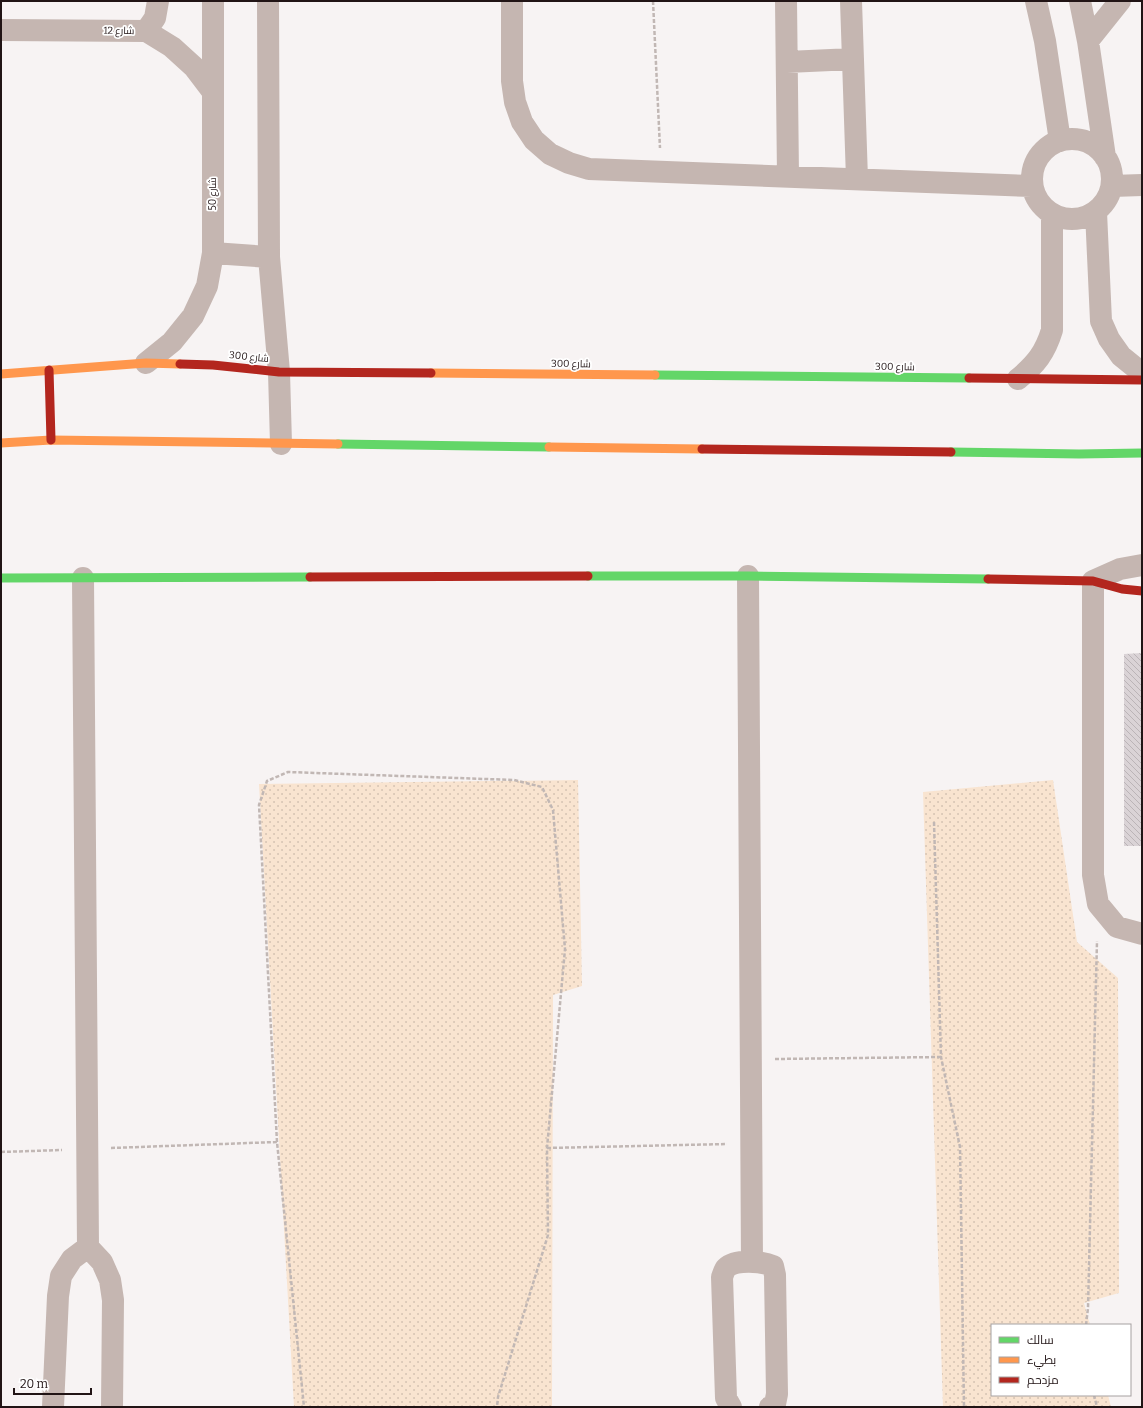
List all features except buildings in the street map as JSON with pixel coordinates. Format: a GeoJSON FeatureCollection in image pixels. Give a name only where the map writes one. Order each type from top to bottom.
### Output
{"type":"FeatureCollection","features":[{"type":"Feature","properties":{"kind":"street"},"geometry":{"type":"LineString","coordinates":[[146,31],[155,18],[158,1]]}},
{"type":"Feature","properties":{"kind":"street","name":"شارع 50"},"geometry":{"type":"LineString","coordinates":[[146,364],[172,342],[193,316],[207,286],[213,253],[213,1]]}},
{"type":"Feature","properties":{"kind":"street"},"geometry":{"type":"LineString","coordinates":[[268,1],[269,257],[279,372],[281,444]]}},
{"type":"Feature","properties":{"kind":"street"},"geometry":{"type":"LineString","coordinates":[[512,1],[512,81],[514,102],[522,122],[534,140],[550,154],[569,163],[589,169],[1032,186]]}},
{"type":"Feature","properties":{"kind":"street"},"geometry":{"type":"LineString","coordinates":[[786,1],[788,176]]}},
{"type":"Feature","properties":{"kind":"street"},"geometry":{"type":"LineString","coordinates":[[851,1],[857,179]]}},
{"type":"Feature","properties":{"kind":"street"},"geometry":{"type":"LineString","coordinates":[[1036,1],[1045,41],[1060,141]]}},
{"type":"Feature","properties":{"kind":"street"},"geometry":{"type":"LineString","coordinates":[[1080,1],[1088,41],[1105,157]]}},
{"type":"Feature","properties":{"kind":"street"},"geometry":{"type":"LineString","coordinates":[[1088,41],[1120,1]]}},
{"type":"Feature","properties":{"kind":"street","name":"شارع 12"},"geometry":{"type":"LineString","coordinates":[[1,30],[146,31],[178,52],[194,67],[213,92]]}},
{"type":"Feature","properties":{"kind":"street"},"geometry":{"type":"LineString","coordinates":[[786,62],[853,59]]}},
{"type":"Feature","properties":{"kind":"street"},"geometry":{"type":"LineString","coordinates":[[1080,140],[1090,143],[1099,149],[1105,157],[1110,166],[1112,186],[1104,205],[1096,212],[1079,219],[1065,219],[1052,214],[1039,202],[1032,186],[1034,167],[1038,158],[1052,145],[1060,141],[1080,140]]}},
{"type":"Feature","properties":{"kind":"street"},"geometry":{"type":"LineString","coordinates":[[1112,186],[1142,185]]}},
{"type":"Feature","properties":{"kind":"street"},"geometry":{"type":"LineString","coordinates":[[1096,212],[1101,321],[1121,356],[1142,373]]}},
{"type":"Feature","properties":{"kind":"street"},"geometry":{"type":"LineString","coordinates":[[1018,379],[1029,370],[1047,346],[1052,330],[1052,214]]}},
{"type":"Feature","properties":{"kind":"street"},"geometry":{"type":"LineString","coordinates":[[213,253],[269,257]]}},
{"type":"Feature","properties":{"kind":"street","name":"شارع 300"},"geometry":{"type":"LineString","coordinates":[[1,374],[146,364],[213,364],[279,372],[1142,380]]}},
{"type":"Feature","properties":{"kind":"street"},"geometry":{"type":"LineString","coordinates":[[49,370],[51,440]]}},
{"type":"Feature","properties":{"kind":"street"},"geometry":{"type":"LineString","coordinates":[[1,443],[51,440],[1079,454],[1142,453]]}},
{"type":"Feature","properties":{"kind":"street"},"geometry":{"type":"LineString","coordinates":[[1093,581],[1120,569],[1142,565]]}},
{"type":"Feature","properties":{"kind":"street"},"geometry":{"type":"LineString","coordinates":[[748,576],[752,1262]]}},
{"type":"Feature","properties":{"kind":"street"},"geometry":{"type":"LineString","coordinates":[[1,578],[748,576],[1093,581],[1122,589],[1142,592]]}},
{"type":"Feature","properties":{"kind":"street"},"geometry":{"type":"LineString","coordinates":[[83,578],[88,1247],[102,1262],[110,1280],[113,1300],[112,1407]]}},
{"type":"Feature","properties":{"kind":"street"},"geometry":{"type":"LineString","coordinates":[[1093,581],[1093,875],[1098,904],[1117,927],[1142,934]]}},
{"type":"Feature","properties":{"kind":"street"},"geometry":{"type":"LineString","coordinates":[[53,1407],[58,1296],[61,1276],[72,1259],[88,1247]]}},
{"type":"Feature","properties":{"kind":"street"},"geometry":{"type":"LineString","coordinates":[[731,1407],[726,1398],[722,1277],[726,1269],[735,1263],[752,1262],[765,1262],[773,1266],[775,1274],[777,1394],[775,1404],[770,1407]]}},
{"type":"Feature","properties":{"kind":"path"},"geometry":{"type":"LineString","coordinates":[[653,1],[661,172]]}},
{"type":"Feature","properties":{"kind":"path"},"geometry":{"type":"LineString","coordinates":[[304,1407],[277,1142],[259,805],[267,781],[288,772],[514,780],[542,787],[553,810],[565,949],[547,1148],[548,1235],[498,1397],[497,1407]]}},
{"type":"Feature","properties":{"kind":"path"},"geometry":{"type":"LineString","coordinates":[[934,822],[941,1057],[960,1147],[964,1407]]}},
{"type":"Feature","properties":{"kind":"path"},"geometry":{"type":"LineString","coordinates":[[1086,1324],[1088,1308],[1098,904]]}},
{"type":"Feature","properties":{"kind":"path"},"geometry":{"type":"LineString","coordinates":[[750,1060],[941,1057]]}},
{"type":"Feature","properties":{"kind":"path"},"geometry":{"type":"LineString","coordinates":[[1,1152],[277,1142]]}},
{"type":"Feature","properties":{"kind":"path"},"geometry":{"type":"LineString","coordinates":[[547,1148],[751,1143]]}},
{"type":"Feature","properties":{"kind":"path"},"geometry":{"type":"LineString","coordinates":[[1094,1396],[1097,1407]]}},
{"type":"Feature","properties":{"kind":"shaded area"},"geometry":{"type":"Polygon","coordinates":[[[578,780],[582,986],[553,995],[552,1407],[294,1407],[259,784],[578,780]]]}},
{"type":"Feature","properties":{"kind":"shaded area"},"geometry":{"type":"Polygon","coordinates":[[[1053,780],[1077,942],[1118,978],[1119,1293],[1084,1303],[1090,1324],[991,1324],[991,1396],[1108,1396],[1111,1407],[943,1407],[923,792],[1053,780]]]}},
{"type":"Feature","properties":{"kind":"traffic: fast"},"geometry":{"type":"LineString","coordinates":[[655,375],[969,378]]}},
{"type":"Feature","properties":{"kind":"traffic: fast"},"geometry":{"type":"LineString","coordinates":[[338,444],[549,447]]}},
{"type":"Feature","properties":{"kind":"traffic: fast"},"geometry":{"type":"LineString","coordinates":[[951,452],[1079,454],[1142,453]]}},
{"type":"Feature","properties":{"kind":"traffic: fast"},"geometry":{"type":"LineString","coordinates":[[588,576],[988,579]]}},
{"type":"Feature","properties":{"kind":"traffic: fast"},"geometry":{"type":"LineString","coordinates":[[1,578],[310,577]]}},
{"type":"Feature","properties":{"kind":"traffic: slow"},"geometry":{"type":"LineString","coordinates":[[1,374],[146,363],[180,364]]}},
{"type":"Feature","properties":{"kind":"traffic: slow"},"geometry":{"type":"LineString","coordinates":[[431,373],[655,375]]}},
{"type":"Feature","properties":{"kind":"traffic: slow"},"geometry":{"type":"LineString","coordinates":[[1,443],[51,440],[338,444]]}},
{"type":"Feature","properties":{"kind":"traffic: slow"},"geometry":{"type":"LineString","coordinates":[[549,447],[702,449]]}},
{"type":"Feature","properties":{"kind":"traffic: jam"},"geometry":{"type":"LineString","coordinates":[[180,364],[213,365],[279,372],[431,373]]}},
{"type":"Feature","properties":{"kind":"traffic: jam"},"geometry":{"type":"LineString","coordinates":[[49,370],[51,440]]}},
{"type":"Feature","properties":{"kind":"traffic: jam"},"geometry":{"type":"LineString","coordinates":[[969,378],[1142,380]]}},
{"type":"Feature","properties":{"kind":"traffic: jam"},"geometry":{"type":"LineString","coordinates":[[702,449],[951,452]]}},
{"type":"Feature","properties":{"kind":"traffic: jam"},"geometry":{"type":"LineString","coordinates":[[310,577],[588,576]]}},
{"type":"Feature","properties":{"kind":"traffic: jam"},"geometry":{"type":"LineString","coordinates":[[988,579],[1093,581],[1122,589],[1142,591]]}}]}
